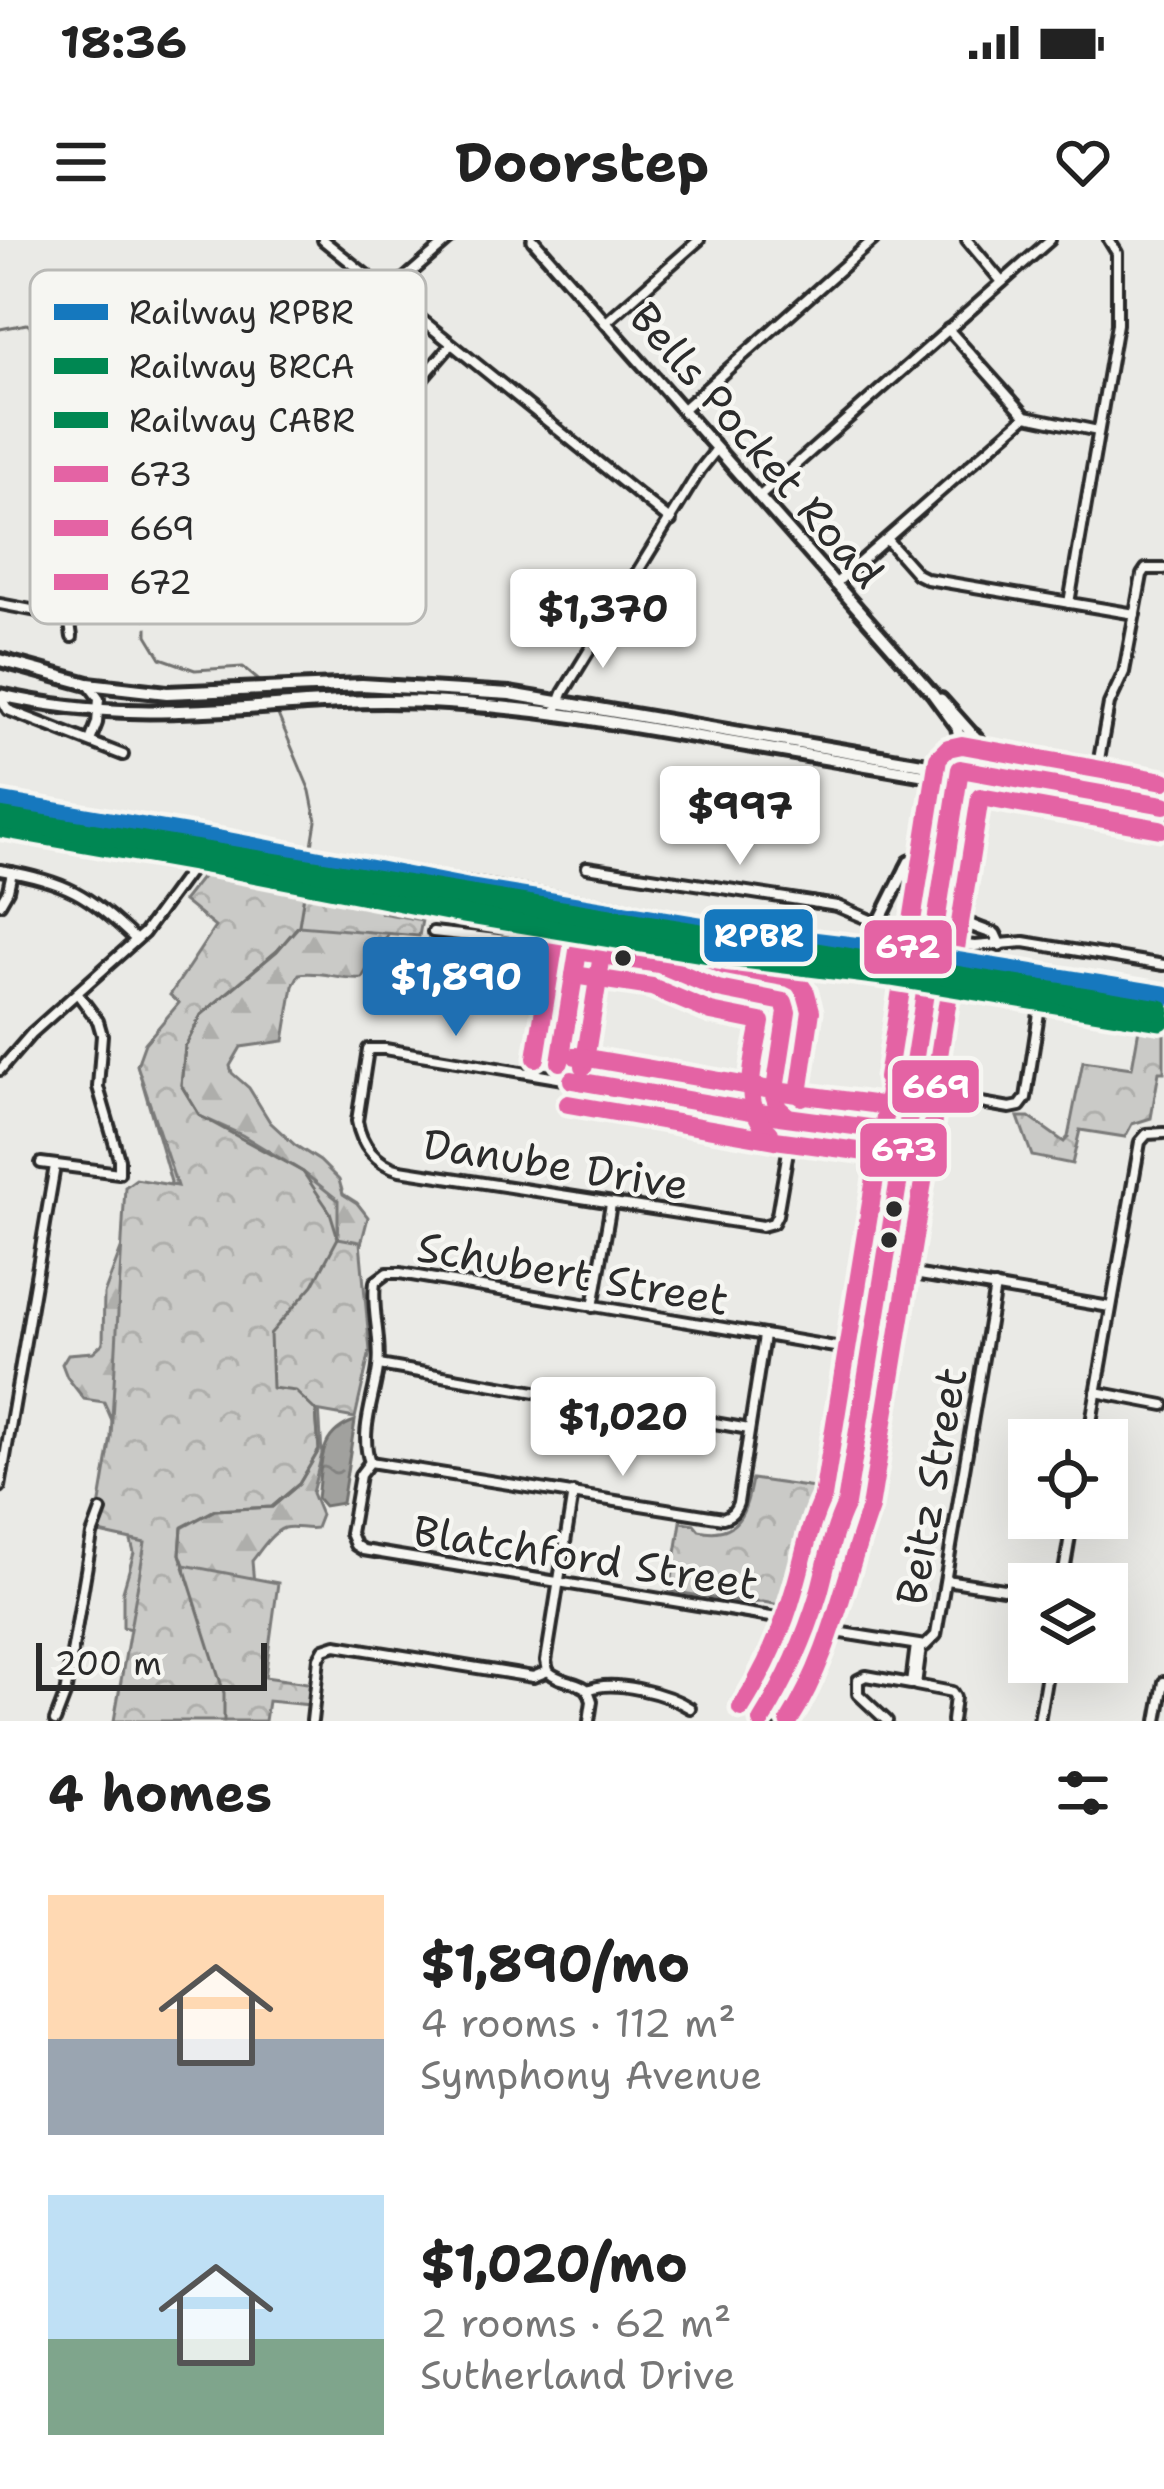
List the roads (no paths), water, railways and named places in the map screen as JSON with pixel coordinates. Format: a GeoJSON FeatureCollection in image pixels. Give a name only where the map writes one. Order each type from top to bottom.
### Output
{"type":"FeatureCollection","features":[{"type":"Feature","properties":{"kind":"highway"},"geometry":{"type":"LineString","coordinates":[[0,660],[88,684],[166,693],[362,685],[497,692],[557,708],[1164,815]]}},
{"type":"Feature","properties":{"kind":"highway"},"geometry":{"type":"LineString","coordinates":[[0,696],[98,712],[423,702],[557,708]]}},
{"type":"Feature","properties":{"kind":"highway"},"geometry":{"type":"LineString","coordinates":[[951,818],[944,811],[936,772],[967,737],[1007,778]]}},
{"type":"Feature","properties":{"kind":"highway"},"geometry":{"type":"LineString","coordinates":[[963,776],[1007,778],[1164,805]]}},
{"type":"Feature","properties":{"kind":"main road","name":"Bells Pocket Road"},"geometry":{"type":"LineString","coordinates":[[533,240],[942,700],[967,737]]}},
{"type":"Feature","properties":{"kind":"main road"},"geometry":{"type":"LineString","coordinates":[[938,939],[948,900],[967,737]]}},
{"type":"Feature","properties":{"kind":"main road"},"geometry":{"type":"LineString","coordinates":[[773,1721],[802,1676],[823,1629],[838,1574],[916,1088],[911,1082],[934,966],[951,818],[963,776]]}},
{"type":"Feature","properties":{"kind":"main road"},"geometry":{"type":"LineString","coordinates":[[878,924],[914,858],[947,846]]}},
{"type":"Feature","properties":{"kind":"main road"},"geometry":{"type":"LineString","coordinates":[[906,868],[923,868],[941,888]]}},
{"type":"Feature","properties":{"kind":"main road"},"geometry":{"type":"LineString","coordinates":[[948,900],[966,925],[995,934],[1000,945]]}},
{"type":"Feature","properties":{"kind":"main road"},"geometry":{"type":"LineString","coordinates":[[761,1721],[786,1681],[809,1624],[846,1504]]}},
{"type":"Feature","properties":{"kind":"street"},"geometry":{"type":"LineString","coordinates":[[322,240],[359,270]]}},
{"type":"Feature","properties":{"kind":"street"},"geometry":{"type":"LineString","coordinates":[[414,270],[449,240]]}},
{"type":"Feature","properties":{"kind":"street"},"geometry":{"type":"LineString","coordinates":[[605,323],[699,240]]}},
{"type":"Feature","properties":{"kind":"street"},"geometry":{"type":"LineString","coordinates":[[683,410],[874,240]]}},
{"type":"Feature","properties":{"kind":"street"},"geometry":{"type":"LineString","coordinates":[[967,240],[1002,282]]}},
{"type":"Feature","properties":{"kind":"street"},"geometry":{"type":"LineString","coordinates":[[759,497],[1051,240]]}},
{"type":"Feature","properties":{"kind":"street"},"geometry":{"type":"LineString","coordinates":[[1069,603],[1117,324],[1117,253],[1109,240]]}},
{"type":"Feature","properties":{"kind":"street"},"geometry":{"type":"LineString","coordinates":[[426,324],[671,520]]}},
{"type":"Feature","properties":{"kind":"street"},"geometry":{"type":"LineString","coordinates":[[949,328],[1026,416],[1098,430]]}},
{"type":"Feature","properties":{"kind":"street"},"geometry":{"type":"LineString","coordinates":[[426,374],[451,344]]}},
{"type":"Feature","properties":{"kind":"street"},"geometry":{"type":"LineString","coordinates":[[836,584],[1026,416]]}},
{"type":"Feature","properties":{"kind":"street"},"geometry":{"type":"LineString","coordinates":[[557,708],[716,450]]}},
{"type":"Feature","properties":{"kind":"street"},"geometry":{"type":"LineString","coordinates":[[887,540],[927,579],[1136,614]]}},
{"type":"Feature","properties":{"kind":"street"},"geometry":{"type":"LineString","coordinates":[[1093,793],[1108,704],[1124,672],[1142,574],[1146,569],[1164,569]]}},
{"type":"Feature","properties":{"kind":"street"},"geometry":{"type":"LineString","coordinates":[[0,604],[30,610]]}},
{"type":"Feature","properties":{"kind":"street"},"geometry":{"type":"LineString","coordinates":[[70,624],[72,637]]}},
{"type":"Feature","properties":{"kind":"street"},"geometry":{"type":"LineString","coordinates":[[88,684],[99,699],[90,741]]}},
{"type":"Feature","properties":{"kind":"street"},"geometry":{"type":"LineString","coordinates":[[309,687],[314,704]]}},
{"type":"Feature","properties":{"kind":"street"},"geometry":{"type":"LineString","coordinates":[[0,696],[8,710],[123,754]]}},
{"type":"Feature","properties":{"kind":"street"},"geometry":{"type":"LineString","coordinates":[[0,1070],[32,1033],[153,923],[201,855]]}},
{"type":"Feature","properties":{"kind":"street"},"geometry":{"type":"LineString","coordinates":[[587,867],[837,906],[878,924],[938,939],[1035,943],[1164,965]]}},
{"type":"Feature","properties":{"kind":"street"},"geometry":{"type":"LineString","coordinates":[[0,870],[44,878],[73,890],[136,940]]}},
{"type":"Feature","properties":{"kind":"street"},"geometry":{"type":"LineString","coordinates":[[0,904],[12,872]]}},
{"type":"Feature","properties":{"kind":"street"},"geometry":{"type":"LineString","coordinates":[[433,932],[659,964],[718,988],[784,1002],[787,1012],[774,1096],[769,1106],[758,1111]]}},
{"type":"Feature","properties":{"kind":"street"},"geometry":{"type":"LineString","coordinates":[[572,1080],[560,1063],[578,951]]}},
{"type":"Feature","properties":{"kind":"street"},"geometry":{"type":"LineString","coordinates":[[950,986],[1164,1019]]}},
{"type":"Feature","properties":{"kind":"street"},"geometry":{"type":"LineString","coordinates":[[41,1163],[119,1173],[98,1087],[102,1035],[98,1021],[77,993]]}},
{"type":"Feature","properties":{"kind":"street"},"geometry":{"type":"LineString","coordinates":[[916,1088],[1010,1108],[1020,1106],[1026,1098],[1041,1000]]}},
{"type":"Feature","properties":{"kind":"street","name":"Danube Drive"},"geometry":{"type":"LineString","coordinates":[[539,1075],[368,1049],[359,1132],[377,1160],[400,1170],[762,1226],[773,1223],[790,1116]]}},
{"type":"Feature","properties":{"kind":"street"},"geometry":{"type":"LineString","coordinates":[[539,1075],[552,1072],[560,1063]]}},
{"type":"Feature","properties":{"kind":"street"},"geometry":{"type":"LineString","coordinates":[[539,1075],[907,1133]]}},
{"type":"Feature","properties":{"kind":"street"},"geometry":{"type":"LineString","coordinates":[[911,1106],[935,1095]]}},
{"type":"Feature","properties":{"kind":"street"},"geometry":{"type":"LineString","coordinates":[[774,1096],[778,1108],[790,1116]]}},
{"type":"Feature","properties":{"kind":"street"},"geometry":{"type":"LineString","coordinates":[[1091,1419],[1139,1142],[1147,1133],[1164,1133]]}},
{"type":"Feature","properties":{"kind":"street"},"geometry":{"type":"LineString","coordinates":[[0,1487],[55,1166]]}},
{"type":"Feature","properties":{"kind":"street"},"geometry":{"type":"LineString","coordinates":[[593,1307],[611,1204]]}},
{"type":"Feature","properties":{"kind":"street"},"geometry":{"type":"LineString","coordinates":[[884,1269],[1110,1307]]}},
{"type":"Feature","properties":{"kind":"street","name":"Schubert Street"},"geometry":{"type":"LineString","coordinates":[[379,1365],[375,1282],[387,1273],[870,1353]]}},
{"type":"Feature","properties":{"kind":"street","name":"Beitz Street"},"geometry":{"type":"LineString","coordinates":[[809,1624],[918,1646],[930,1644],[936,1635],[995,1287]]}},
{"type":"Feature","properties":{"kind":"street"},"geometry":{"type":"LineString","coordinates":[[749,1429],[379,1365],[365,1444],[370,1462],[723,1518],[738,1502],[764,1336]]}},
{"type":"Feature","properties":{"kind":"street"},"geometry":{"type":"LineString","coordinates":[[1096,1391],[1164,1405]]}},
{"type":"Feature","properties":{"kind":"street","name":"Blatchford Street"},"geometry":{"type":"LineString","coordinates":[[370,1462],[360,1475],[350,1533],[363,1550],[809,1624]]}},
{"type":"Feature","properties":{"kind":"street"},"geometry":{"type":"LineString","coordinates":[[573,1493],[546,1661],[554,1677],[588,1690],[592,1701],[589,1721]]}},
{"type":"Feature","properties":{"kind":"street"},"geometry":{"type":"LineString","coordinates":[[55,1721],[92,1535],[101,1511]]}},
{"type":"Feature","properties":{"kind":"street"},"geometry":{"type":"LineString","coordinates":[[946,1580],[1008,1590]]}},
{"type":"Feature","properties":{"kind":"street"},"geometry":{"type":"LineString","coordinates":[[311,1721],[320,1658],[324,1648],[336,1645],[533,1676],[548,1671]]}},
{"type":"Feature","properties":{"kind":"street"},"geometry":{"type":"LineString","coordinates":[[886,1721],[858,1694],[858,1680],[866,1676],[910,1684],[918,1646]]}},
{"type":"Feature","properties":{"kind":"street"},"geometry":{"type":"LineString","coordinates":[[918,1646],[916,1685],[952,1693],[952,1721]]}},
{"type":"Feature","properties":{"kind":"street"},"geometry":{"type":"LineString","coordinates":[[1157,1721],[1164,1682]]}},
{"type":"Feature","properties":{"kind":"street"},"geometry":{"type":"LineString","coordinates":[[1039,1721],[1045,1683]]}},
{"type":"Feature","properties":{"kind":"street"},"geometry":{"type":"LineString","coordinates":[[588,1690],[613,1686],[667,1696],[690,1708]]}},
{"type":"Feature","properties":{"kind":"water"},"geometry":{"type":"Polygon","coordinates":[[[355,1421],[342,1503],[324,1506],[317,1498],[324,1452],[334,1433],[355,1421]]]}},
{"type":"Feature","properties":{"kind":"waterway"},"geometry":{"type":"LineString","coordinates":[[0,329],[30,326]]}},
{"type":"Feature","properties":{"kind":"waterway"},"geometry":{"type":"LineString","coordinates":[[147,628],[161,658],[195,670],[243,667],[264,685]]}},
{"type":"Feature","properties":{"kind":"waterway"},"geometry":{"type":"LineString","coordinates":[[224,1721],[224,1693],[180,1554],[182,1527],[215,1510],[272,1507],[299,1484],[319,1450],[316,1411],[295,1391],[272,1388],[270,1334],[313,1285],[338,1238],[330,1212],[303,1172],[200,1116],[181,1085],[185,1047],[201,1015],[277,951],[299,925],[316,821],[310,791],[276,710]]}},
{"type":"Feature","properties":{"kind":"railway"},"geometry":{"type":"LineString","coordinates":[[0,798],[1164,991]]}},
{"type":"Feature","properties":{"kind":"rail line","name":"RPBR"},"geometry":{"type":"LineString","coordinates":[[0,803],[467,889],[1164,996]]}},
{"type":"Feature","properties":{"kind":"rail line","name":"CABR"},"geometry":{"type":"LineString","coordinates":[[0,818],[1160,1010]]}},
{"type":"Feature","properties":{"kind":"rail line","name":"BRCA"},"geometry":{"type":"LineString","coordinates":[[0,827],[463,913],[1160,1020]]}}]}
